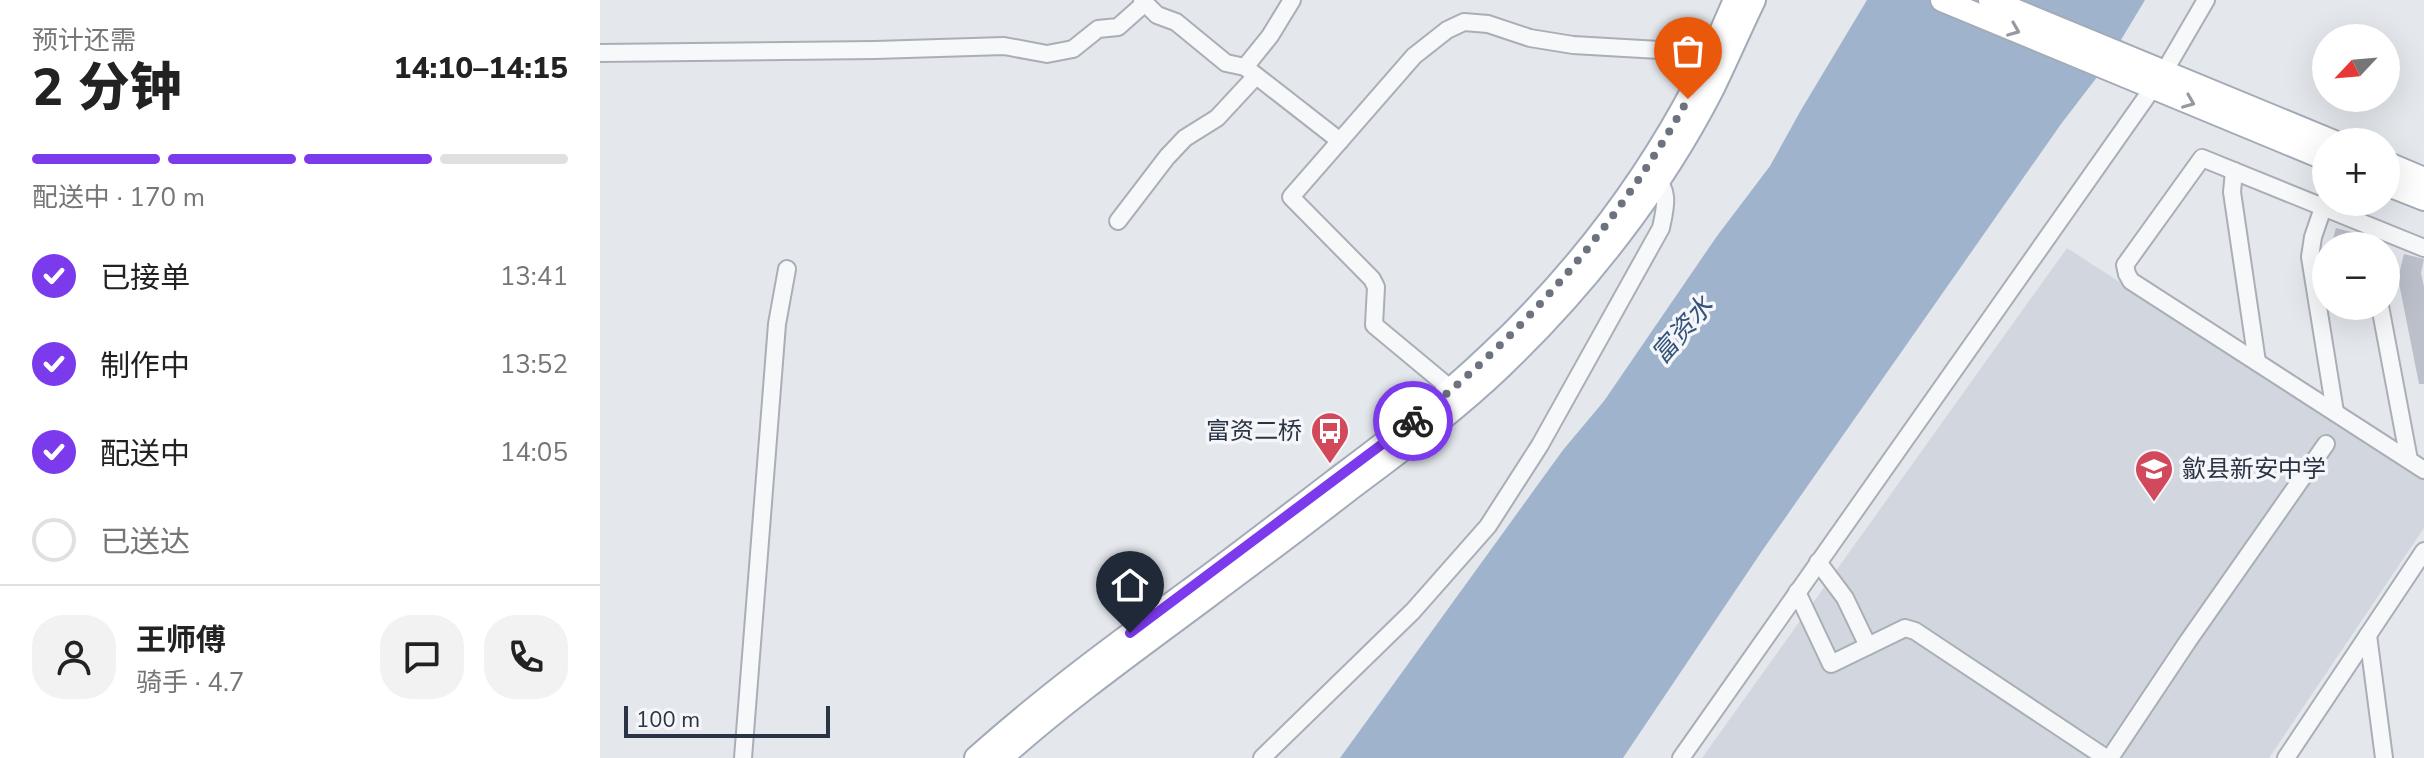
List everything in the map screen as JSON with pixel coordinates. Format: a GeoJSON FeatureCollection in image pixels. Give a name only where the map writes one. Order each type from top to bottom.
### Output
{"type":"FeatureCollection","features":[{"type":"Feature","properties":{"kind":"main road"},"geometry":{"type":"LineString","coordinates":[[1001,758],[1117,662],[1390,460],[1478,389],[1561,305],[1617,237],[1651,175],[1735,0]]}},
{"type":"Feature","properties":{"kind":"main road"},"geometry":{"type":"LineString","coordinates":[[976,758],[1063,683],[1233,558],[1451,389],[1501,344],[1651,175],[1713,88],[1754,0]]}},
{"type":"Feature","properties":{"kind":"main road"},"geometry":{"type":"LineString","coordinates":[[1942,0],[2312,134]]}},
{"type":"Feature","properties":{"kind":"main road"},"geometry":{"type":"LineString","coordinates":[[1990,0],[2123,65]]}},
{"type":"Feature","properties":{"kind":"main road"},"geometry":{"type":"LineString","coordinates":[[2159,79],[2312,152]]}},
{"type":"Feature","properties":{"kind":"main road"},"geometry":{"type":"LineString","coordinates":[[2400,169],[2424,179]]}},
{"type":"Feature","properties":{"kind":"main road"},"geometry":{"type":"LineString","coordinates":[[2400,190],[2424,199]]}},
{"type":"Feature","properties":{"kind":"street"},"geometry":{"type":"LineString","coordinates":[[1118,221],[1185,138],[1217,118],[1250,72],[1292,0]]}},
{"type":"Feature","properties":{"kind":"street"},"geometry":{"type":"LineString","coordinates":[[1681,758],[2159,79],[2206,0]]}},
{"type":"Feature","properties":{"kind":"street"},"geometry":{"type":"LineString","coordinates":[[600,53],[1004,46],[1047,54],[1073,49],[1098,29],[1118,27],[1143,2],[1157,15],[1176,22],[1226,63],[1250,72],[1340,141]]}},
{"type":"Feature","properties":{"kind":"street"},"geometry":{"type":"LineString","coordinates":[[1451,389],[1374,325],[1376,287],[1372,279],[1291,197],[1414,56],[1447,30],[1464,22],[1488,24],[1530,38],[1573,45],[1711,53]]}},
{"type":"Feature","properties":{"kind":"street"},"geometry":{"type":"LineString","coordinates":[[2312,198],[2202,158],[2127,261],[2126,269],[2131,281],[2424,470]]}},
{"type":"Feature","properties":{"kind":"street"},"geometry":{"type":"LineString","coordinates":[[2234,171],[2232,192],[2257,362]]}},
{"type":"Feature","properties":{"kind":"street"},"geometry":{"type":"LineString","coordinates":[[1262,758],[1436,587],[1506,500],[1661,228],[1667,198],[1651,175]]}},
{"type":"Feature","properties":{"kind":"street"},"geometry":{"type":"LineString","coordinates":[[2320,216],[2310,257],[2335,412]]}},
{"type":"Feature","properties":{"kind":"street"},"geometry":{"type":"LineString","coordinates":[[2350,216],[2424,248]]}},
{"type":"Feature","properties":{"kind":"street"},"geometry":{"type":"LineString","coordinates":[[2372,227],[2372,232]]}},
{"type":"Feature","properties":{"kind":"street"},"geometry":{"type":"LineString","coordinates":[[743,758],[777,324],[787,269]]}},
{"type":"Feature","properties":{"kind":"street"},"geometry":{"type":"LineString","coordinates":[[2383,320],[2409,460]]}},
{"type":"Feature","properties":{"kind":"street"},"geometry":{"type":"LineString","coordinates":[[1797,592],[1831,664],[1905,628],[1915,631],[2108,758],[2326,444]]}},
{"type":"Feature","properties":{"kind":"street"},"geometry":{"type":"LineString","coordinates":[[2286,758],[2424,551]]}},
{"type":"Feature","properties":{"kind":"street"},"geometry":{"type":"LineString","coordinates":[[1818,562],[1845,598],[1868,646]]}},
{"type":"Feature","properties":{"kind":"street"},"geometry":{"type":"LineString","coordinates":[[2368,635],[2384,758]]}},
{"type":"Feature","properties":{"kind":"shaded area","name":"歙县新安中学"},"geometry":{"type":"Polygon","coordinates":[[[2067,248],[2424,479],[2424,528],[2269,758],[1702,758],[2067,248]]]}},
{"type":"Feature","properties":{"kind":"water","name":"富资水"},"geometry":{"type":"Polygon","coordinates":[[[1867,0],[2145,0],[2104,68],[2061,124],[1762,551],[1623,758],[1340,758],[1563,450],[1604,401],[1717,236],[1770,166],[1867,0]]]}},
{"type":"Feature","properties":{"kind":"building"},"geometry":{"type":"Polygon","coordinates":[[[2404,254],[2424,259],[2421,273],[2424,287],[2424,384],[2419,384],[2400,288],[2404,254]]]}},
{"type":"Feature","properties":{"kind":"way so far"},"geometry":{"type":"LineString","coordinates":[[1413,421],[1491,354],[1576,262],[1631,190],[1688,99]]}},
{"type":"Feature","properties":{"kind":"place","name":"富资二桥"},"geometry":{"type":"Point","coordinates":[1330,465]}},
{"type":"Feature","properties":{"kind":"place","name":"歙县新安中学"},"geometry":{"type":"Point","coordinates":[2154,503]}},
{"type":"Feature","properties":{"kind":"route"},"geometry":{"type":"LineString","coordinates":[[1130,633],[1413,421]]}}]}
